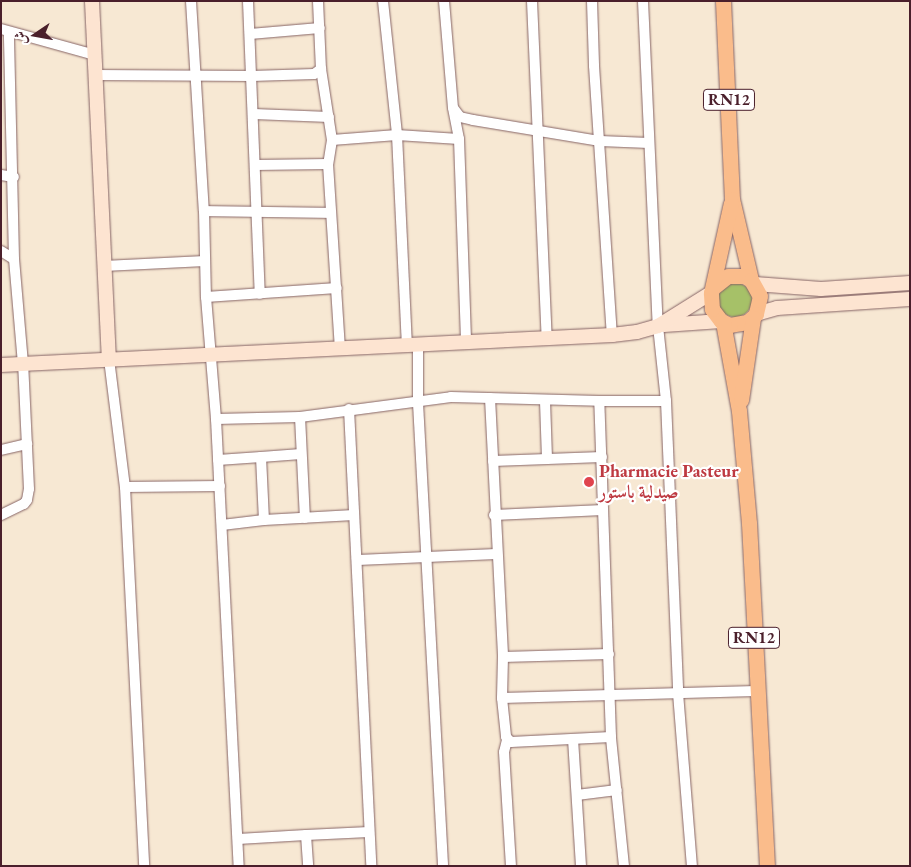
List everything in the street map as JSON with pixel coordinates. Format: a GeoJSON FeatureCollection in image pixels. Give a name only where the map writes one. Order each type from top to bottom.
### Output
{"type":"FeatureCollection","features":[{"type":"Feature","properties":{"kind":"main road","name":"RN12"},"geometry":{"type":"LineString","coordinates":[[723,1],[732,199],[753,282],[760,296],[739,411]]}},
{"type":"Feature","properties":{"kind":"main road","name":"RN12"},"geometry":{"type":"LineString","coordinates":[[732,199],[713,290],[712,308],[722,321],[739,411],[749,523],[756,690],[767,866]]}},
{"type":"Feature","properties":{"kind":"main road"},"geometry":{"type":"LineString","coordinates":[[713,290],[728,276],[736,275],[753,282]]}},
{"type":"Feature","properties":{"kind":"main road"},"geometry":{"type":"LineString","coordinates":[[722,321],[739,325],[755,316]]}},
{"type":"Feature","properties":{"kind":"street"},"geometry":{"type":"LineString","coordinates":[[92,1],[109,359],[125,486],[144,866]]}},
{"type":"Feature","properties":{"kind":"street"},"geometry":{"type":"LineString","coordinates":[[191,1],[204,211],[206,297],[220,486],[239,866]]}},
{"type":"Feature","properties":{"kind":"street"},"geometry":{"type":"LineString","coordinates":[[248,1],[260,294]]}},
{"type":"Feature","properties":{"kind":"street"},"geometry":{"type":"LineString","coordinates":[[318,1],[321,69],[332,140],[328,164],[340,348]]}},
{"type":"Feature","properties":{"kind":"street"},"geometry":{"type":"LineString","coordinates":[[383,1],[397,134],[418,403],[442,866]]}},
{"type":"Feature","properties":{"kind":"street"},"geometry":{"type":"LineString","coordinates":[[444,1],[453,108],[459,139],[466,342]]}},
{"type":"Feature","properties":{"kind":"street"},"geometry":{"type":"LineString","coordinates":[[532,1],[547,338]]}},
{"type":"Feature","properties":{"kind":"street"},"geometry":{"type":"LineString","coordinates":[[592,1],[612,335]]}},
{"type":"Feature","properties":{"kind":"street"},"geometry":{"type":"LineString","coordinates":[[643,1],[658,326],[666,400],[678,693],[692,866]]}},
{"type":"Feature","properties":{"kind":"street"},"geometry":{"type":"LineString","coordinates":[[250,34],[320,28]]}},
{"type":"Feature","properties":{"kind":"street"},"geometry":{"type":"LineString","coordinates":[[1,515],[19,507],[27,500],[27,444],[23,364],[14,259],[14,177],[5,110],[5,31],[95,55]]}},
{"type":"Feature","properties":{"kind":"street"},"geometry":{"type":"LineString","coordinates":[[96,75],[252,76],[314,74],[321,69]]}},
{"type":"Feature","properties":{"kind":"street"},"geometry":{"type":"LineString","coordinates":[[453,108],[460,117],[539,129],[600,141],[649,143]]}},
{"type":"Feature","properties":{"kind":"street"},"geometry":{"type":"LineString","coordinates":[[254,114],[329,117]]}},
{"type":"Feature","properties":{"kind":"street"},"geometry":{"type":"LineString","coordinates":[[332,140],[397,134],[459,139]]}},
{"type":"Feature","properties":{"kind":"street"},"geometry":{"type":"LineString","coordinates":[[255,165],[328,164]]}},
{"type":"Feature","properties":{"kind":"street"},"geometry":{"type":"LineString","coordinates":[[1,175],[14,177]]}},
{"type":"Feature","properties":{"kind":"street"},"geometry":{"type":"LineString","coordinates":[[204,211],[331,213]]}},
{"type":"Feature","properties":{"kind":"street"},"geometry":{"type":"LineString","coordinates":[[1,251],[14,259]]}},
{"type":"Feature","properties":{"kind":"street"},"geometry":{"type":"LineString","coordinates":[[104,266],[204,261]]}},
{"type":"Feature","properties":{"kind":"street"},"geometry":{"type":"LineString","coordinates":[[753,282],[821,289],[910,284]]}},
{"type":"Feature","properties":{"kind":"street"},"geometry":{"type":"LineString","coordinates":[[206,297],[337,288]]}},
{"type":"Feature","properties":{"kind":"street"},"geometry":{"type":"LineString","coordinates":[[658,326],[713,290]]}},
{"type":"Feature","properties":{"kind":"street"},"geometry":{"type":"LineString","coordinates":[[755,316],[777,308],[910,299]]}},
{"type":"Feature","properties":{"kind":"street"},"geometry":{"type":"LineString","coordinates":[[1,364],[612,335],[638,332],[658,326],[722,321]]}},
{"type":"Feature","properties":{"kind":"street"},"geometry":{"type":"LineString","coordinates":[[216,419],[300,416],[349,409],[418,403],[451,397],[545,401],[666,400]]}},
{"type":"Feature","properties":{"kind":"street"},"geometry":{"type":"LineString","coordinates":[[490,398],[494,515],[503,657],[502,698],[508,740],[504,752],[511,866]]}},
{"type":"Feature","properties":{"kind":"street"},"geometry":{"type":"LineString","coordinates":[[545,401],[547,458]]}},
{"type":"Feature","properties":{"kind":"street"},"geometry":{"type":"LineString","coordinates":[[599,401],[609,654],[610,738],[624,866]]}},
{"type":"Feature","properties":{"kind":"street"},"geometry":{"type":"LineString","coordinates":[[349,409],[371,866]]}},
{"type":"Feature","properties":{"kind":"street"},"geometry":{"type":"LineString","coordinates":[[300,416],[305,518]]}},
{"type":"Feature","properties":{"kind":"street"},"geometry":{"type":"LineString","coordinates":[[1,450],[27,444]]}},
{"type":"Feature","properties":{"kind":"street"},"geometry":{"type":"LineString","coordinates":[[218,460],[301,454]]}},
{"type":"Feature","properties":{"kind":"street"},"geometry":{"type":"LineString","coordinates":[[261,457],[264,520]]}},
{"type":"Feature","properties":{"kind":"street"},"geometry":{"type":"LineString","coordinates":[[493,461],[602,457]]}},
{"type":"Feature","properties":{"kind":"street"},"geometry":{"type":"LineString","coordinates":[[125,486],[220,486]]}},
{"type":"Feature","properties":{"kind":"street"},"geometry":{"type":"LineString","coordinates":[[494,515],[602,510]]}},
{"type":"Feature","properties":{"kind":"street"},"geometry":{"type":"LineString","coordinates":[[222,525],[264,520],[354,515]]}},
{"type":"Feature","properties":{"kind":"street"},"geometry":{"type":"LineString","coordinates":[[357,560],[497,554]]}},
{"type":"Feature","properties":{"kind":"street"},"geometry":{"type":"LineString","coordinates":[[503,657],[609,654]]}},
{"type":"Feature","properties":{"kind":"street"},"geometry":{"type":"LineString","coordinates":[[502,698],[756,690]]}},
{"type":"Feature","properties":{"kind":"street"},"geometry":{"type":"LineString","coordinates":[[508,740],[514,743],[610,738]]}},
{"type":"Feature","properties":{"kind":"street"},"geometry":{"type":"LineString","coordinates":[[574,739],[582,866]]}},
{"type":"Feature","properties":{"kind":"street"},"geometry":{"type":"LineString","coordinates":[[577,795],[617,790]]}},
{"type":"Feature","properties":{"kind":"street"},"geometry":{"type":"LineString","coordinates":[[238,839],[369,832]]}},
{"type":"Feature","properties":{"kind":"street"},"geometry":{"type":"LineString","coordinates":[[306,836],[308,866]]}},
{"type":"Feature","properties":{"kind":"green space"},"geometry":{"type":"Polygon","coordinates":[[[735,283],[747,288],[752,300],[747,312],[735,317],[723,312],[718,300],[723,288],[735,283]]]}},
{"type":"Feature","properties":{"kind":"place","name":"Pharmacie Pasteur صيدلية باستور"},"geometry":{"type":"Point","coordinates":[589,482]}}]}
